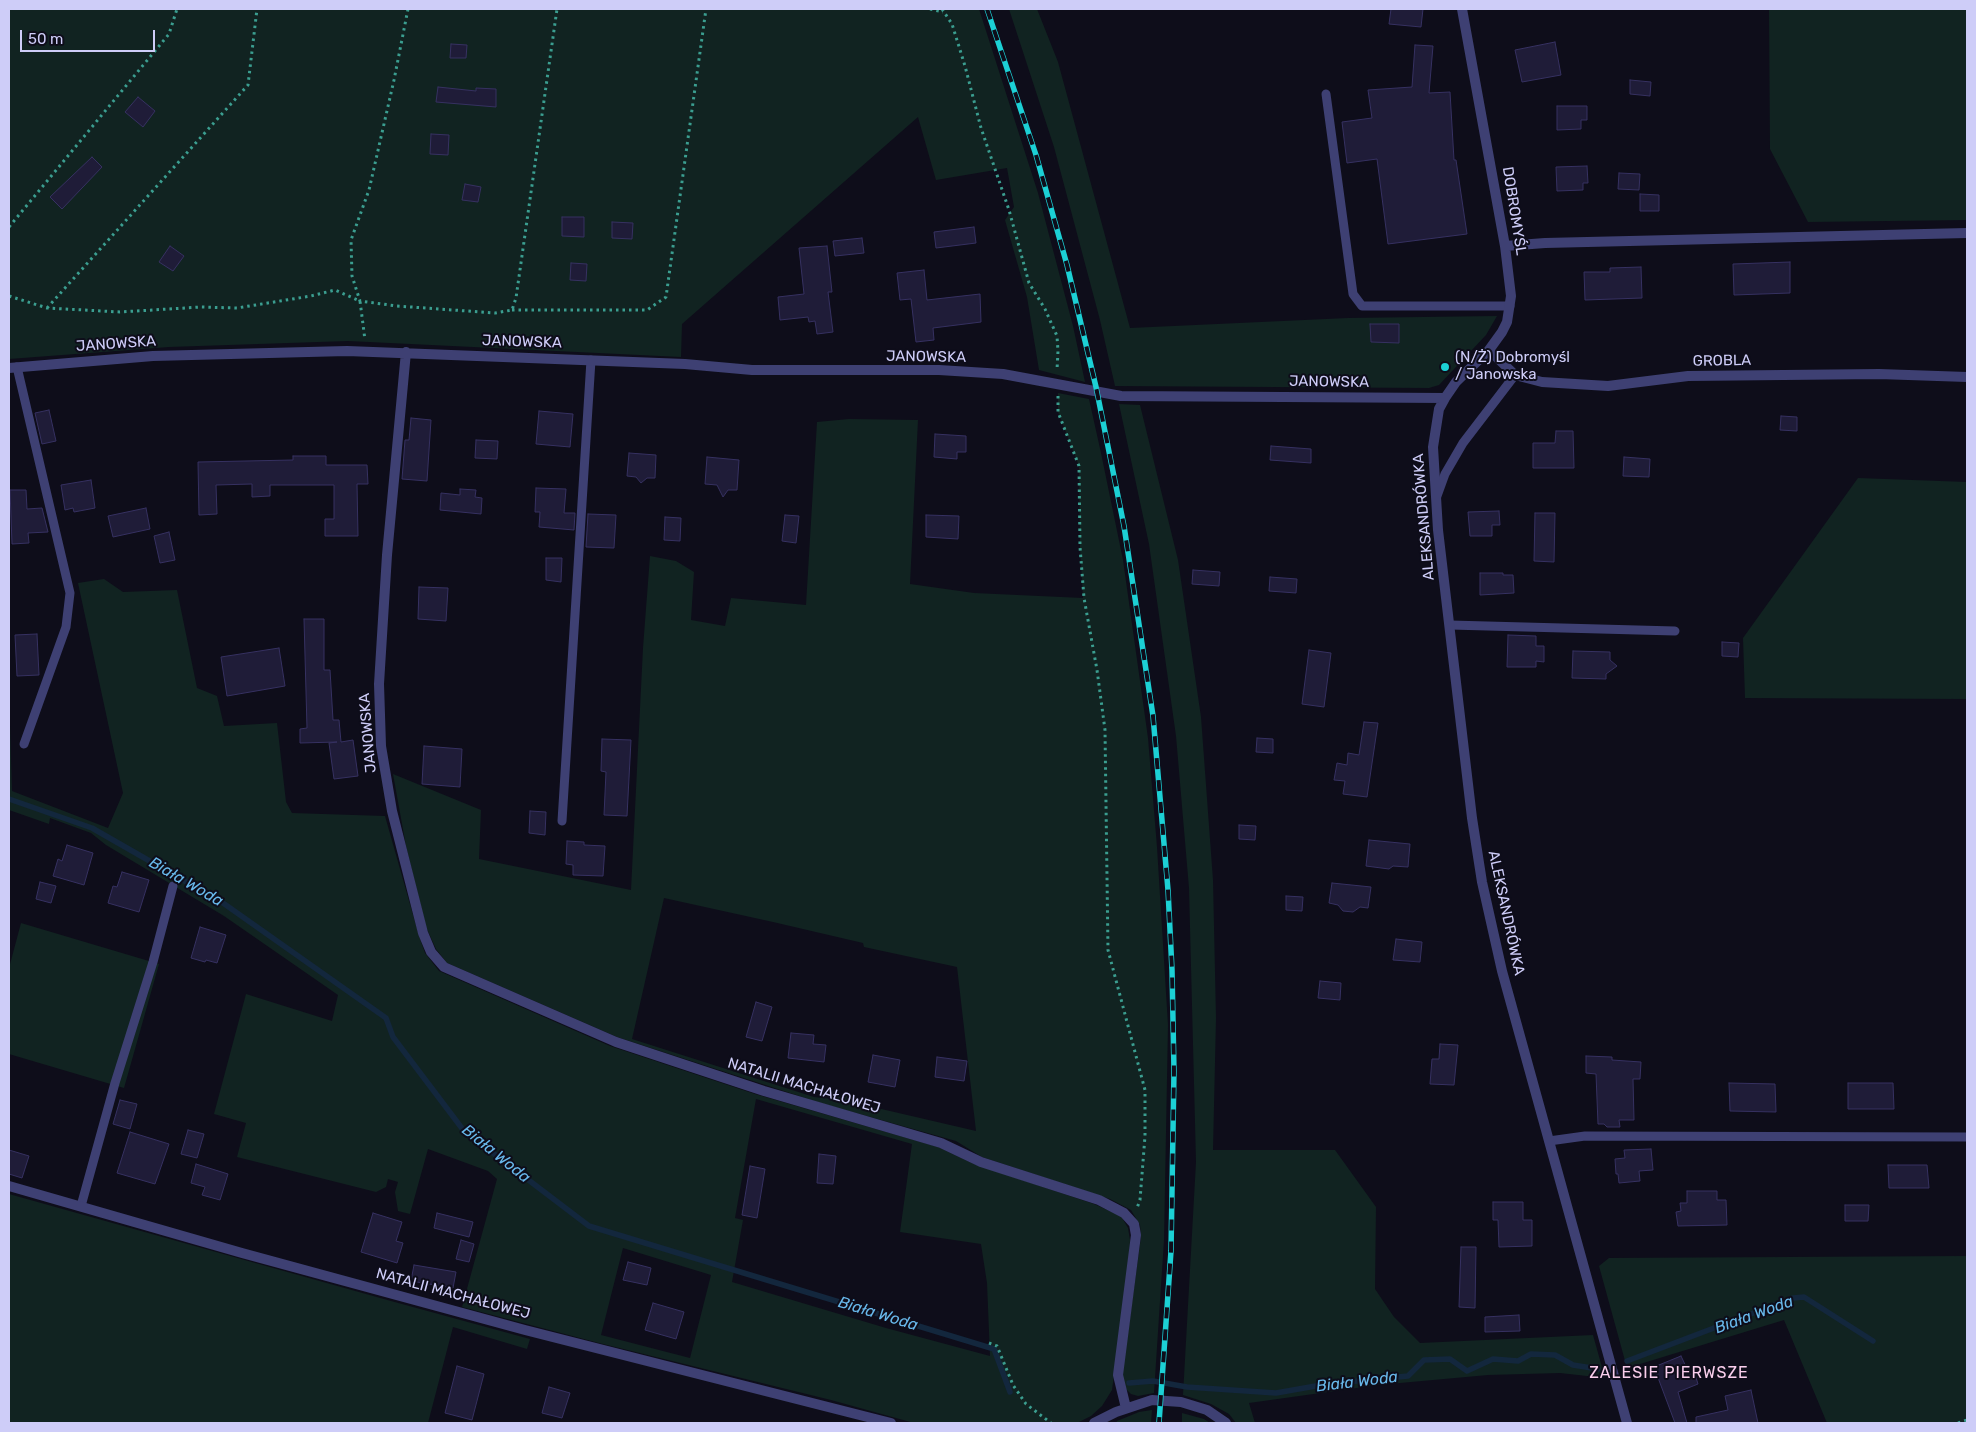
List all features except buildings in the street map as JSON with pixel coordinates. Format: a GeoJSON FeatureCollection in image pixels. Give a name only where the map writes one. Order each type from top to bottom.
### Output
{"type":"FeatureCollection","features":[{"type":"Feature","properties":{"kind":"street","name":"DOBROMYŚL"},"geometry":{"type":"LineString","coordinates":[[1444,398],[1456,382],[1490,350],[1507,322],[1510,306],[1509,274],[1505,246],[1462,9]]}},
{"type":"Feature","properties":{"kind":"street"},"geometry":{"type":"LineString","coordinates":[[1505,246],[1545,243],[1967,233]]}},
{"type":"Feature","properties":{"kind":"street"},"geometry":{"type":"LineString","coordinates":[[1490,350],[1515,375]]}},
{"type":"Feature","properties":{"kind":"street","name":"JANOWSKA"},"geometry":{"type":"LineString","coordinates":[[13,367],[153,356],[277,351],[366,351],[684,364],[752,370],[939,370],[1003,374],[1121,396],[1444,398]]}},
{"type":"Feature","properties":{"kind":"street","name":"JANOWSKA"},"geometry":{"type":"LineString","coordinates":[[392,811],[381,746],[378,684],[387,555],[406,352]]}},
{"type":"Feature","properties":{"kind":"street","name":"GROBLA"},"geometry":{"type":"LineString","coordinates":[[1515,375],[1542,382],[1608,386],[1688,376],[1879,374],[1967,378]]}},
{"type":"Feature","properties":{"kind":"street","name":"ALEKSANDRÓWKA"},"geometry":{"type":"LineString","coordinates":[[1444,398],[1436,419],[1433,440],[1435,501],[1477,856],[1502,971],[1627,1423]]}},
{"type":"Feature","properties":{"kind":"street","name":"NATALII MACHAŁOWEJ"},"geometry":{"type":"LineString","coordinates":[[392,811],[423,933],[432,952],[444,967],[616,1042],[764,1092],[941,1143],[981,1162],[1099,1200],[1128,1217]]}},
{"type":"Feature","properties":{"kind":"street","name":"NATALII MACHAŁOWEJ"},"geometry":{"type":"LineString","coordinates":[[9,1186],[242,1253],[526,1330],[891,1423]]}},
{"type":"Feature","properties":{"kind":"street"},"geometry":{"type":"LineString","coordinates":[[1126,1408],[1118,1375],[1136,1235],[1134,1224],[1128,1217]]}},
{"type":"Feature","properties":{"kind":"street"},"geometry":{"type":"LineString","coordinates":[[1094,1423],[1126,1408],[1152,1400],[1181,1402],[1207,1410],[1226,1423]]}},
{"type":"Feature","properties":{"kind":"lane"},"geometry":{"type":"LineString","coordinates":[[1326,94],[1353,294],[1362,306],[1510,306]]}},
{"type":"Feature","properties":{"kind":"lane"},"geometry":{"type":"LineString","coordinates":[[562,821],[591,360]]}},
{"type":"Feature","properties":{"kind":"lane"},"geometry":{"type":"LineString","coordinates":[[13,367],[70,593],[66,627],[24,744]]}},
{"type":"Feature","properties":{"kind":"lane"},"geometry":{"type":"LineString","coordinates":[[1435,501],[1445,474],[1463,442],[1515,375]]}},
{"type":"Feature","properties":{"kind":"lane"},"geometry":{"type":"LineString","coordinates":[[1450,625],[1675,631]]}},
{"type":"Feature","properties":{"kind":"lane"},"geometry":{"type":"LineString","coordinates":[[81,1206],[115,1084],[153,962],[173,886]]}},
{"type":"Feature","properties":{"kind":"lane"},"geometry":{"type":"LineString","coordinates":[[1549,1141],[1584,1136],[1967,1137]]}},
{"type":"Feature","properties":{"kind":"path"},"geometry":{"type":"LineString","coordinates":[[9,227],[169,34],[177,9]]}},
{"type":"Feature","properties":{"kind":"path"},"geometry":{"type":"LineString","coordinates":[[46,308],[248,85],[257,9]]}},
{"type":"Feature","properties":{"kind":"path"},"geometry":{"type":"LineString","coordinates":[[366,351],[360,301],[352,276],[351,240],[369,190],[408,9]]}},
{"type":"Feature","properties":{"kind":"path"},"geometry":{"type":"LineString","coordinates":[[512,310],[516,298],[557,9]]}},
{"type":"Feature","properties":{"kind":"path"},"geometry":{"type":"LineString","coordinates":[[9,296],[46,308],[120,312],[201,307],[237,308],[311,296],[335,290],[360,301],[397,306],[495,313],[512,310],[647,310],[666,297],[706,9]]}},
{"type":"Feature","properties":{"kind":"path"},"geometry":{"type":"LineString","coordinates":[[930,9],[943,11],[952,24],[981,128],[1009,210],[1029,283],[1045,309],[1057,336],[1056,385],[1058,412],[1079,466],[1080,547],[1084,598],[1097,670],[1105,730],[1108,950],[1145,1090],[1145,1136],[1140,1200],[1136,1211],[1128,1217]]}},
{"type":"Feature","properties":{"kind":"path"},"geometry":{"type":"LineString","coordinates":[[989,1342],[997,1346],[1013,1385],[1026,1404],[1051,1423]]}},
{"type":"Feature","properties":{"kind":"path"},"geometry":{"type":"LineString","coordinates":[[1958,1423],[1967,1420]]}},
{"type":"Feature","properties":{"kind":"green space"},"geometry":{"type":"Polygon","coordinates":[[[9,9],[979,9],[1038,193],[1073,326],[1085,382],[1039,370],[1027,297],[1005,220],[1014,207],[1007,168],[936,180],[918,117],[682,324],[681,357],[348,341],[169,347],[9,359],[9,9]]]}},
{"type":"Feature","properties":{"kind":"green space"},"geometry":{"type":"Polygon","coordinates":[[[1009,9],[1037,9],[1058,62],[1130,328],[1348,318],[1497,316],[1486,335],[1439,385],[1429,388],[1115,386],[1100,320],[1054,147],[1009,9]]]}},
{"type":"Feature","properties":{"kind":"green space"},"geometry":{"type":"Polygon","coordinates":[[[1769,9],[1967,9],[1967,220],[1808,222],[1770,149],[1769,9]]]}},
{"type":"Feature","properties":{"kind":"green space"},"geometry":{"type":"Polygon","coordinates":[[[1058,393],[1089,399],[1123,560],[1148,738],[1157,847],[1168,1025],[1164,1240],[1154,1393],[1138,1396],[1131,1394],[1126,1389],[1122,1376],[1141,1237],[1140,1225],[1131,1210],[1110,1199],[982,1157],[956,1141],[824,1104],[617,1037],[447,963],[436,949],[426,927],[406,846],[393,774],[481,810],[479,859],[631,890],[643,648],[650,556],[676,561],[694,572],[691,620],[725,626],[731,598],[806,605],[817,422],[849,419],[918,420],[910,584],[974,593],[1083,598],[1079,466],[1058,412],[1058,393]],[[664,898],[632,1039],[814,1097],[833,1099],[835,1093],[847,1095],[847,1101],[976,1131],[957,967],[864,947],[863,943],[664,898]]]}},
{"type":"Feature","properties":{"kind":"green space"},"geometry":{"type":"Polygon","coordinates":[[[1119,404],[1140,405],[1178,560],[1201,717],[1213,880],[1216,1018],[1213,1150],[1335,1150],[1376,1207],[1375,1289],[1394,1317],[1420,1343],[1593,1335],[1605,1378],[1560,1373],[1488,1375],[1378,1385],[1249,1403],[1255,1423],[1236,1423],[1229,1414],[1211,1404],[1183,1395],[1196,1162],[1189,888],[1176,736],[1149,544],[1119,404]]]}},
{"type":"Feature","properties":{"kind":"green space"},"geometry":{"type":"Polygon","coordinates":[[[1858,478],[1967,482],[1967,699],[1745,698],[1743,638],[1858,478]]]}},
{"type":"Feature","properties":{"kind":"green space"},"geometry":{"type":"Polygon","coordinates":[[[104,579],[123,592],[177,590],[197,688],[217,696],[224,726],[277,723],[286,802],[292,813],[385,816],[419,936],[425,953],[439,971],[610,1046],[755,1094],[938,1147],[974,1164],[1094,1204],[1121,1216],[1128,1228],[1130,1240],[1129,1267],[1112,1390],[1102,1406],[1091,1416],[1077,1423],[914,1423],[831,1400],[462,1307],[497,1179],[488,1171],[428,1149],[410,1214],[398,1211],[395,1192],[398,1182],[388,1179],[386,1187],[376,1192],[237,1157],[246,1123],[214,1114],[246,994],[332,1021],[338,995],[224,916],[106,845],[91,833],[50,818],[49,824],[9,810],[9,693],[12,791],[108,828],[123,793],[78,583],[104,579]],[[756,1099],[735,1218],[743,1220],[732,1282],[886,1328],[990,1356],[987,1283],[981,1244],[900,1232],[912,1144],[756,1099]],[[623,1248],[601,1335],[690,1358],[711,1275],[623,1248]]]}},
{"type":"Feature","properties":{"kind":"green space"},"geometry":{"type":"Polygon","coordinates":[[[21,923],[159,964],[124,1088],[9,1054],[9,968],[21,923]]]}},
{"type":"Feature","properties":{"kind":"green space"},"geometry":{"type":"Polygon","coordinates":[[[9,1194],[530,1339],[527,1349],[453,1327],[428,1423],[9,1423],[9,1194]]]}},
{"type":"Feature","properties":{"kind":"green space"},"geometry":{"type":"Polygon","coordinates":[[[1967,1256],[1967,1423],[1827,1423],[1784,1320],[1627,1368],[1599,1266],[1609,1258],[1967,1256]]]}},
{"type":"Feature","properties":{"kind":"green space"},"geometry":{"type":"Polygon","coordinates":[[[1152,1410],[1151,1423],[1116,1423],[1139,1412],[1152,1410]]]}},
{"type":"Feature","properties":{"kind":"green space"},"geometry":{"type":"Polygon","coordinates":[[[1182,1413],[1204,1419],[1210,1423],[1182,1423],[1182,1413]]]}},
{"type":"Feature","properties":{"kind":"waterway","name":"Biała Woda"},"geometry":{"type":"LineString","coordinates":[[9,799],[92,828],[223,903],[386,1018],[393,1037],[464,1131],[589,1226],[994,1349],[1010,1392]]}},
{"type":"Feature","properties":{"kind":"waterway","name":"Biała Woda"},"geometry":{"type":"LineString","coordinates":[[1627,1361],[1793,1298],[1804,1297],[1873,1341]]}},
{"type":"Feature","properties":{"kind":"waterway","name":"Biała Woda"},"geometry":{"type":"LineString","coordinates":[[1129,1383],[1153,1381],[1187,1387],[1276,1393],[1327,1384],[1408,1376],[1424,1360],[1450,1359],[1467,1371],[1493,1359],[1518,1361],[1531,1354],[1555,1355],[1573,1365],[1598,1369]]}},
{"type":"Feature","properties":{"kind":"railway"},"geometry":{"type":"LineString","coordinates":[[987,9],[1036,155],[1067,265],[1096,387],[1124,526],[1153,716],[1168,890],[1174,1071],[1171,1251],[1159,1423]]}},
{"type":"Feature","properties":{"kind":"place","name":"(N/Ż) Dobromyśl / Janowska"},"geometry":{"type":"Point","coordinates":[1445,367]}},
{"type":"Feature","properties":{"kind":"district","name":"ZALESIE PIERWSZE"},"geometry":{"type":"Point","coordinates":[1669,1373]}}]}
